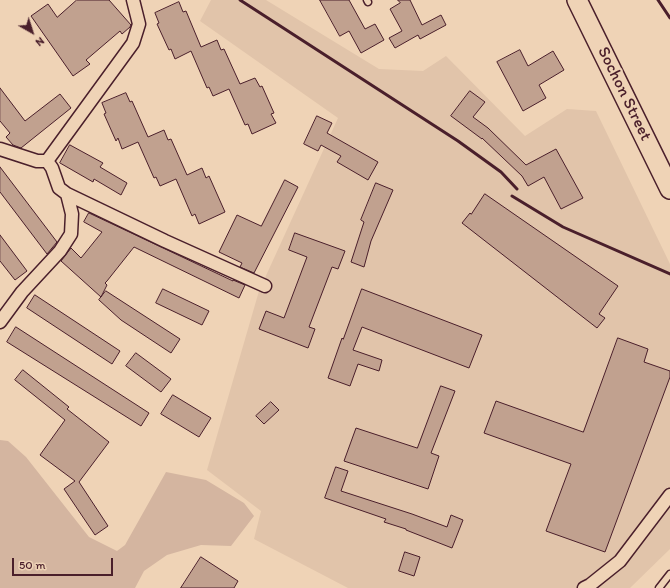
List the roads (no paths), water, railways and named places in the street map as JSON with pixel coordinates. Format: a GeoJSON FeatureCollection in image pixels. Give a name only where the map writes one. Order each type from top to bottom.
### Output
{"type":"FeatureCollection","features":[{"type":"Feature","properties":{"kind":"main road","name":"Sochon Street"},"geometry":{"type":"LineString","coordinates":[[577,0],[670,189]]}},
{"type":"Feature","properties":{"kind":"street"},"geometry":{"type":"LineString","coordinates":[[47,162],[133,43],[140,24],[133,0]]}},
{"type":"Feature","properties":{"kind":"street"},"geometry":{"type":"LineString","coordinates":[[0,149],[37,161],[47,162],[52,168],[59,188],[67,194],[164,241],[265,286]]}},
{"type":"Feature","properties":{"kind":"street"},"geometry":{"type":"LineString","coordinates":[[0,322],[22,292],[60,251],[71,234],[72,214],[67,194]]}},
{"type":"Feature","properties":{"kind":"street"},"geometry":{"type":"LineString","coordinates":[[584,588],[590,585],[620,561],[670,495]]}},
{"type":"Feature","properties":{"kind":"lane"},"geometry":{"type":"LineString","coordinates":[[659,588],[670,574]]}},
{"type":"Feature","properties":{"kind":"railway"},"geometry":{"type":"LineString","coordinates":[[240,0],[458,141],[501,172],[517,189]]}},
{"type":"Feature","properties":{"kind":"railway"},"geometry":{"type":"LineString","coordinates":[[658,0],[670,18]]}},
{"type":"Feature","properties":{"kind":"railway"},"geometry":{"type":"LineString","coordinates":[[512,196],[563,227],[670,274]]}}]}
